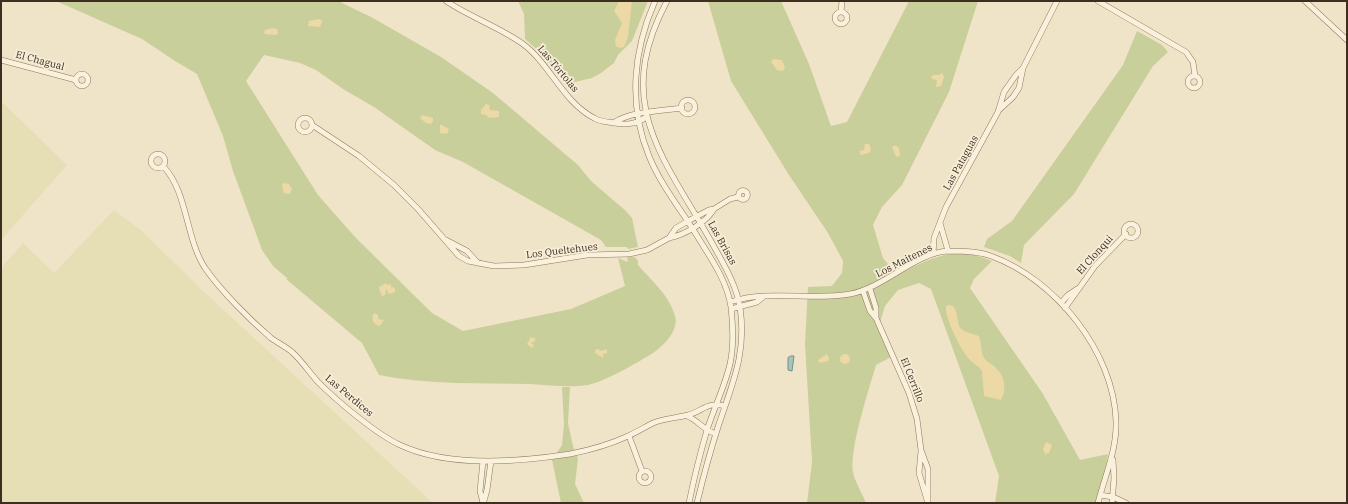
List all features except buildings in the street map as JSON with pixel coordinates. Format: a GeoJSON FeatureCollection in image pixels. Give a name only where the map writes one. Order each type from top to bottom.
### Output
{"type":"FeatureCollection","features":[{"type":"Feature","properties":{"kind":"street","name":"Las Tórtolas"},"geometry":{"type":"LineString","coordinates":[[446,1],[522,44],[544,63],[577,105],[594,118],[622,125],[638,121],[646,115]]}},
{"type":"Feature","properties":{"kind":"street","name":"Las Brisas"},"geometry":{"type":"LineString","coordinates":[[655,1],[646,23],[637,58],[635,79],[638,121],[649,158],[725,284],[731,309],[732,332],[730,364],[707,431],[689,503]]}},
{"type":"Feature","properties":{"kind":"street","name":"Las Brisas"},"geometry":{"type":"LineString","coordinates":[[667,1],[651,34],[645,60],[643,83],[646,115],[650,131],[662,158],[697,216],[731,278],[740,306],[740,362],[716,434],[697,503]]}},
{"type":"Feature","properties":{"kind":"street"},"geometry":{"type":"LineString","coordinates":[[841,12],[842,1]]}},
{"type":"Feature","properties":{"kind":"street","name":"Las Pataguas"},"geometry":{"type":"LineString","coordinates":[[933,254],[934,238],[940,223],[998,112],[1007,87],[1023,68],[1057,1]]}},
{"type":"Feature","properties":{"kind":"street"},"geometry":{"type":"LineString","coordinates":[[1098,1],[1186,52],[1193,62],[1195,76]]}},
{"type":"Feature","properties":{"kind":"street"},"geometry":{"type":"LineString","coordinates":[[1305,1],[1347,40]]}},
{"type":"Feature","properties":{"kind":"street","name":"El Chagual"},"geometry":{"type":"LineString","coordinates":[[1,60],[76,80]]}},
{"type":"Feature","properties":{"kind":"street","name":"Las Pataguas"},"geometry":{"type":"LineString","coordinates":[[998,112],[1013,97],[1020,83],[1023,68]]}},
{"type":"Feature","properties":{"kind":"street","name":"Las Tórtolas"},"geometry":{"type":"LineString","coordinates":[[613,123],[620,119],[637,114],[646,115],[682,108]]}},
{"type":"Feature","properties":{"kind":"street","name":"Los Queltehues"},"geometry":{"type":"LineString","coordinates":[[312,126],[340,143],[381,174],[418,209],[451,249],[468,261],[494,266],[512,266],[587,255],[629,254],[651,249],[669,238],[679,236],[711,214],[714,209]]}},
{"type":"Feature","properties":{"kind":"street","name":"Las Perdices"},"geometry":{"type":"LineString","coordinates":[[163,166],[169,172],[176,186],[186,224],[204,267],[217,283],[261,329],[273,340],[290,350],[318,382],[378,432],[401,446],[436,456],[483,461],[536,458],[576,453],[604,446],[629,436],[654,423],[686,416],[716,404]]}},
{"type":"Feature","properties":{"kind":"street","name":"Los Queltehues"},"geometry":{"type":"LineString","coordinates":[[669,238],[676,228],[697,216],[714,209],[730,199],[738,197]]}},
{"type":"Feature","properties":{"kind":"street"},"geometry":{"type":"LineString","coordinates":[[940,223],[941,235],[948,251]]}},
{"type":"Feature","properties":{"kind":"street","name":"El Clonqui"},"geometry":{"type":"LineString","coordinates":[[1065,308],[1095,266],[1126,234]]}},
{"type":"Feature","properties":{"kind":"street","name":"Los Queltehues"},"geometry":{"type":"LineString","coordinates":[[444,240],[467,251],[478,263]]}},
{"type":"Feature","properties":{"kind":"street","name":"Los Maitenes"},"geometry":{"type":"LineString","coordinates":[[730,302],[756,296],[763,297],[797,294],[837,296],[863,291],[870,289],[933,254],[948,251],[990,255],[1013,266],[1035,281],[1061,303],[1097,350],[1110,383],[1116,422],[1112,457],[1112,500]]}},
{"type":"Feature","properties":{"kind":"street","name":"El Clonqui"},"geometry":{"type":"LineString","coordinates":[[1061,303],[1068,295],[1078,288]]}},
{"type":"Feature","properties":{"kind":"street","name":"El Cerrillo"},"geometry":{"type":"LineString","coordinates":[[870,289],[876,308],[876,318]]}},
{"type":"Feature","properties":{"kind":"street","name":"El Cerrillo"},"geometry":{"type":"LineString","coordinates":[[863,291],[870,311],[876,318],[909,393],[917,419],[921,450],[928,469],[928,503]]}},
{"type":"Feature","properties":{"kind":"street","name":"Los Maitenes"},"geometry":{"type":"LineString","coordinates":[[731,309],[757,302],[763,297]]}},
{"type":"Feature","properties":{"kind":"street"},"geometry":{"type":"LineString","coordinates":[[716,404],[725,406]]}},
{"type":"Feature","properties":{"kind":"street"},"geometry":{"type":"LineString","coordinates":[[686,416],[697,421],[707,431],[716,434]]}},
{"type":"Feature","properties":{"kind":"street"},"geometry":{"type":"LineString","coordinates":[[629,436],[642,471]]}},
{"type":"Feature","properties":{"kind":"street","name":"El Cerrillo"},"geometry":{"type":"LineString","coordinates":[[921,450],[919,473],[928,503]]}},
{"type":"Feature","properties":{"kind":"street","name":"Los Maitenes"},"geometry":{"type":"LineString","coordinates":[[1098,503],[1112,457]]}},
{"type":"Feature","properties":{"kind":"street"},"geometry":{"type":"LineString","coordinates":[[483,461],[480,491],[483,503]]}},
{"type":"Feature","properties":{"kind":"street"},"geometry":{"type":"LineString","coordinates":[[483,503],[487,490],[491,461]]}},
{"type":"Feature","properties":{"kind":"street"},"geometry":{"type":"LineString","coordinates":[[1100,495],[1112,500],[1126,503]]}},
{"type":"Feature","properties":{"kind":"shaded area"},"geometry":{"type":"Polygon","coordinates":[[[1,101],[67,165],[1,240],[1,101]]]}},
{"type":"Feature","properties":{"kind":"shaded area"},"geometry":{"type":"Polygon","coordinates":[[[114,210],[142,231],[203,291],[433,503],[1,503],[1,268],[23,243],[54,273],[114,210]]]}},
{"type":"Feature","properties":{"kind":"green space"},"geometry":{"type":"Polygon","coordinates":[[[56,1],[338,1],[373,18],[441,57],[493,93],[578,165],[591,181],[632,218],[638,247],[628,249],[627,247],[606,247],[601,240],[463,162],[435,150],[374,107],[343,89],[316,70],[300,63],[264,55],[246,81],[318,195],[356,238],[432,313],[463,331],[571,309],[625,286],[618,258],[628,262],[627,257],[635,257],[638,261],[638,265],[665,295],[673,309],[676,322],[673,332],[666,342],[653,353],[612,376],[588,385],[566,386],[436,382],[379,375],[362,343],[286,279],[288,279],[273,266],[262,250],[233,171],[223,136],[197,74],[142,39],[56,1]]]}},
{"type":"Feature","properties":{"kind":"green space"},"geometry":{"type":"Polygon","coordinates":[[[518,1],[648,1],[632,41],[618,55],[614,63],[592,78],[567,84],[541,53],[525,39],[524,14],[518,1]]]}},
{"type":"Feature","properties":{"kind":"green space"},"geometry":{"type":"Polygon","coordinates":[[[708,1],[781,1],[809,64],[831,126],[847,122],[909,1],[978,1],[949,92],[902,185],[882,207],[873,225],[883,258],[897,275],[934,258],[953,254],[974,255],[992,261],[974,279],[970,288],[1043,394],[1080,460],[1108,454],[1104,481],[1098,503],[995,503],[999,476],[931,289],[919,283],[898,290],[885,306],[879,326],[891,357],[876,365],[860,419],[853,462],[854,476],[866,503],[807,503],[812,462],[805,344],[808,287],[832,286],[842,273],[843,261],[828,233],[789,175],[731,81],[708,1]]]}},
{"type":"Feature","properties":{"kind":"green space"},"geometry":{"type":"Polygon","coordinates":[[[1137,31],[1162,45],[1168,52],[1153,66],[1074,194],[1024,245],[1021,263],[1010,256],[984,247],[987,239],[1012,221],[1123,65],[1137,31]]]}},
{"type":"Feature","properties":{"kind":"green space"},"geometry":{"type":"Polygon","coordinates":[[[562,387],[570,387],[568,423],[573,446],[578,459],[575,484],[584,503],[561,503],[552,460],[562,445],[564,424],[562,387]]]}},
{"type":"Feature","properties":{"kind":"sand"},"geometry":{"type":"Polygon","coordinates":[[[619,1],[632,1],[628,37],[624,47],[619,48],[616,46],[615,40],[622,23],[614,11],[619,1]]]}},
{"type":"Feature","properties":{"kind":"sand"},"geometry":{"type":"Polygon","coordinates":[[[320,19],[322,21],[320,27],[308,26],[309,21],[320,19]]]}},
{"type":"Feature","properties":{"kind":"sand"},"geometry":{"type":"Polygon","coordinates":[[[273,28],[277,29],[278,33],[276,35],[265,34],[265,30],[273,28]]]}},
{"type":"Feature","properties":{"kind":"sand"},"geometry":{"type":"Polygon","coordinates":[[[773,59],[782,60],[785,67],[783,71],[777,70],[771,62],[773,59]]]}},
{"type":"Feature","properties":{"kind":"sand"},"geometry":{"type":"Polygon","coordinates":[[[942,73],[944,77],[941,86],[936,87],[937,80],[932,79],[931,77],[942,73]]]}},
{"type":"Feature","properties":{"kind":"sand"},"geometry":{"type":"Polygon","coordinates":[[[486,104],[489,105],[490,110],[499,111],[499,117],[489,118],[486,115],[481,114],[481,110],[486,104]]]}},
{"type":"Feature","properties":{"kind":"sand"},"geometry":{"type":"Polygon","coordinates":[[[422,115],[433,118],[431,124],[426,123],[420,118],[422,115]]]}},
{"type":"Feature","properties":{"kind":"sand"},"geometry":{"type":"Polygon","coordinates":[[[440,124],[449,129],[447,134],[440,133],[440,124]]]}},
{"type":"Feature","properties":{"kind":"sand"},"geometry":{"type":"Polygon","coordinates":[[[865,144],[869,144],[871,150],[869,153],[860,155],[860,151],[864,150],[865,144]]]}},
{"type":"Feature","properties":{"kind":"sand"},"geometry":{"type":"Polygon","coordinates":[[[895,145],[899,148],[900,156],[896,157],[892,147],[895,145]]]}},
{"type":"Feature","properties":{"kind":"sand"},"geometry":{"type":"Polygon","coordinates":[[[283,183],[289,184],[292,189],[290,194],[284,193],[282,186],[283,183]]]}},
{"type":"Feature","properties":{"kind":"sand"},"geometry":{"type":"Polygon","coordinates":[[[386,283],[387,285],[391,284],[391,287],[395,288],[395,292],[389,294],[386,289],[385,295],[382,296],[379,287],[386,283]]]}},
{"type":"Feature","properties":{"kind":"sand"},"geometry":{"type":"Polygon","coordinates":[[[949,305],[954,307],[959,326],[964,331],[979,336],[984,358],[999,371],[1004,383],[1004,392],[1001,400],[984,396],[982,371],[966,356],[958,342],[946,312],[946,306],[949,305]]]}},
{"type":"Feature","properties":{"kind":"sand"},"geometry":{"type":"Polygon","coordinates":[[[375,313],[378,315],[378,319],[384,320],[380,326],[376,325],[373,320],[372,316],[375,313]]]}},
{"type":"Feature","properties":{"kind":"sand"},"geometry":{"type":"Polygon","coordinates":[[[531,337],[536,339],[534,342],[530,342],[534,345],[532,348],[527,344],[531,337]]]}},
{"type":"Feature","properties":{"kind":"sand"},"geometry":{"type":"Polygon","coordinates":[[[598,349],[601,351],[607,349],[607,353],[603,354],[603,358],[595,353],[595,350],[598,349]]]}},
{"type":"Feature","properties":{"kind":"sand"},"geometry":{"type":"Polygon","coordinates":[[[827,354],[829,358],[828,361],[820,363],[818,360],[827,354]]]}},
{"type":"Feature","properties":{"kind":"sand"},"geometry":{"type":"Polygon","coordinates":[[[843,354],[847,354],[849,355],[849,363],[843,364],[840,361],[840,357],[843,354]]]}},
{"type":"Feature","properties":{"kind":"sand"},"geometry":{"type":"Polygon","coordinates":[[[1046,442],[1052,445],[1049,453],[1045,454],[1043,449],[1046,442]]]}},
{"type":"Feature","properties":{"kind":"water"},"geometry":{"type":"Polygon","coordinates":[[[794,356],[792,371],[788,370],[788,358],[794,356]]]}}]}
